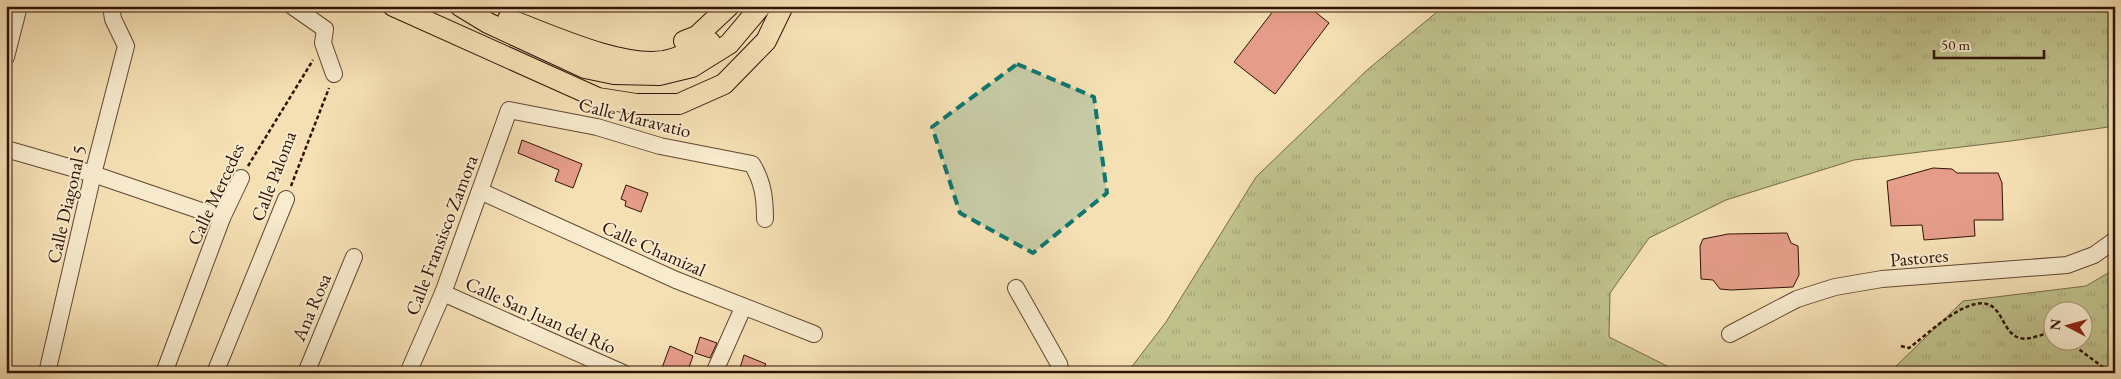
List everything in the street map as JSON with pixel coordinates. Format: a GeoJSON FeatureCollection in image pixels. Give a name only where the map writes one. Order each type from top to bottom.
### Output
{"type":"FeatureCollection","features":[{"type":"Feature","properties":{"kind":"main road"},"geometry":{"type":"LineString","coordinates":[[394,6],[598,98],[636,104],[679,104],[724,84],[766,41],[783,6]]}},
{"type":"Feature","properties":{"kind":"main road"},"geometry":{"type":"LineString","coordinates":[[460,6],[488,23],[585,68],[614,74],[659,75],[692,67],[729,44],[761,6]]}},
{"type":"Feature","properties":{"kind":"main road"},"geometry":{"type":"LineString","coordinates":[[476,6],[601,52],[632,61],[664,61],[692,52],[715,39],[744,6]]}},
{"type":"Feature","properties":{"kind":"main road"},"geometry":{"type":"LineString","coordinates":[[506,6],[638,51],[669,46],[697,36],[729,6]]}},
{"type":"Feature","properties":{"kind":"street"},"geometry":{"type":"LineString","coordinates":[[6,58],[19,6]]}},
{"type":"Feature","properties":{"kind":"street","name":"Calle Diagonal 5"},"geometry":{"type":"LineString","coordinates":[[47,373],[93,174],[126,46],[113,19],[111,6]]}},
{"type":"Feature","properties":{"kind":"street"},"geometry":{"type":"LineString","coordinates":[[292,6],[325,29],[323,43],[334,74]]}},
{"type":"Feature","properties":{"kind":"street","name":"Calle Maravatio"},"geometry":{"type":"LineString","coordinates":[[509,110],[597,127],[660,146],[752,164],[759,176],[765,194],[765,219]]}},
{"type":"Feature","properties":{"kind":"street","name":"Calle Fransisco Zamora"},"geometry":{"type":"LineString","coordinates":[[408,373],[443,293],[509,110]]}},
{"type":"Feature","properties":{"kind":"street"},"geometry":{"type":"LineString","coordinates":[[6,149],[93,174],[222,218]]}},
{"type":"Feature","properties":{"kind":"street","name":"Calle Mercedes"},"geometry":{"type":"LineString","coordinates":[[164,373],[222,218],[241,178]]}},
{"type":"Feature","properties":{"kind":"street","name":"Calle Chamizal"},"geometry":{"type":"LineString","coordinates":[[480,191],[742,308],[814,334]]}},
{"type":"Feature","properties":{"kind":"street","name":"Calle Paloma"},"geometry":{"type":"LineString","coordinates":[[214,373],[286,199]]}},
{"type":"Feature","properties":{"kind":"street","name":"Pastores"},"geometry":{"type":"LineString","coordinates":[[1730,334],[1797,299],[1835,287],[1882,280],[2067,265],[2094,255],[2115,240]]}},
{"type":"Feature","properties":{"kind":"street","name":"Ana Rosa"},"geometry":{"type":"LineString","coordinates":[[306,373],[354,257]]}},
{"type":"Feature","properties":{"kind":"street"},"geometry":{"type":"LineString","coordinates":[[1016,288],[1060,364],[1061,373]]}},
{"type":"Feature","properties":{"kind":"street","name":"Calle San Juan del Río"},"geometry":{"type":"LineString","coordinates":[[443,293],[623,373]]}},
{"type":"Feature","properties":{"kind":"street"},"geometry":{"type":"LineString","coordinates":[[714,373],[742,308]]}},
{"type":"Feature","properties":{"kind":"path","name":"Calle Mercedes"},"geometry":{"type":"LineString","coordinates":[[241,178],[323,43]]}},
{"type":"Feature","properties":{"kind":"path","name":"Calle Paloma"},"geometry":{"type":"LineString","coordinates":[[286,199],[334,74]]}},
{"type":"Feature","properties":{"kind":"path"},"geometry":{"type":"LineString","coordinates":[[1901,346],[1909,348],[1931,329],[1964,307],[1975,304],[1987,304],[1995,308],[2011,334],[2021,338],[2044,334]]}},
{"type":"Feature","properties":{"kind":"path"},"geometry":{"type":"LineString","coordinates":[[2083,352],[2111,373]]}},
{"type":"Feature","properties":{"kind":"highlighted area"},"geometry":{"type":"Polygon","coordinates":[[[1017,64],[1094,97],[1107,193],[1033,253],[960,213],[932,127],[1017,64]]]}},
{"type":"Feature","properties":{"kind":"green space"},"geometry":{"type":"Polygon","coordinates":[[[1444,6],[2115,6],[2115,126],[1854,160],[1726,200],[1649,238],[1610,293],[1609,337],[1681,373],[1127,373],[1166,322],[1256,177],[1366,71],[1444,6]]]}},
{"type":"Feature","properties":{"kind":"green space"},"geometry":{"type":"Polygon","coordinates":[[[2115,269],[2115,373],[1889,373],[1963,301],[2086,286],[2115,269]]]}},
{"type":"Feature","properties":{"kind":"building"},"geometry":{"type":"Polygon","coordinates":[[[1277,6],[1308,6],[1329,23],[1275,94],[1234,62],[1277,6]]]}},
{"type":"Feature","properties":{"kind":"building"},"geometry":{"type":"Polygon","coordinates":[[[522,140],[582,164],[573,188],[555,181],[559,170],[518,153],[522,140]]]}},
{"type":"Feature","properties":{"kind":"building"},"geometry":{"type":"Polygon","coordinates":[[[1933,168],[1952,169],[1957,173],[1998,173],[2002,183],[2003,220],[1974,220],[1975,236],[1924,240],[1922,225],[1891,226],[1887,181],[1933,168]]]}},
{"type":"Feature","properties":{"kind":"building"},"geometry":{"type":"Polygon","coordinates":[[[626,185],[648,193],[641,212],[625,206],[626,201],[621,199],[626,185]]]}},
{"type":"Feature","properties":{"kind":"building"},"geometry":{"type":"Polygon","coordinates":[[[1787,233],[1791,243],[1798,246],[1799,275],[1793,287],[1731,290],[1720,289],[1713,280],[1701,279],[1700,246],[1703,239],[1728,234],[1787,233]]]}},
{"type":"Feature","properties":{"kind":"building"},"geometry":{"type":"Polygon","coordinates":[[[700,337],[717,343],[710,358],[695,353],[700,337]]]}},
{"type":"Feature","properties":{"kind":"building"},"geometry":{"type":"Polygon","coordinates":[[[670,346],[693,356],[687,373],[671,373],[662,368],[670,346]]]}},
{"type":"Feature","properties":{"kind":"building"},"geometry":{"type":"Polygon","coordinates":[[[744,355],[766,364],[761,373],[740,368],[744,355]]]}}]}
